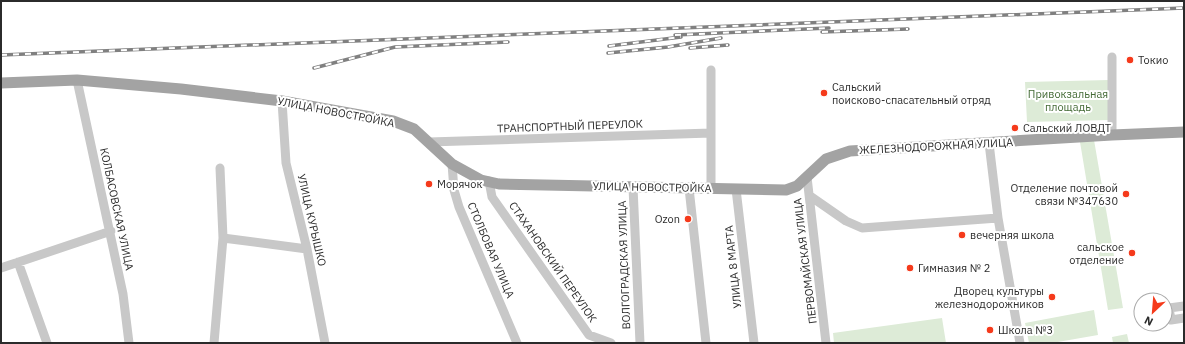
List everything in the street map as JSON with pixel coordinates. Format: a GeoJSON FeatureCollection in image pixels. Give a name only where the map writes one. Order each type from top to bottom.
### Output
{"type":"FeatureCollection","features":[{"type":"Feature","properties":{"kind":"main road","name":"УЛИЦА НОВОСТРОЙКА"},"geometry":{"type":"LineString","coordinates":[[1,83],[77,80],[181,89],[282,102],[393,121],[414,129],[452,164],[481,180],[499,184],[786,190],[797,186]]}},
{"type":"Feature","properties":{"kind":"main road","name":"ЖЕЛЕЗНОДОРОЖНАЯ УЛИЦА"},"geometry":{"type":"LineString","coordinates":[[797,186],[826,158],[850,151],[1184,132]]}},
{"type":"Feature","properties":{"kind":"street"},"geometry":{"type":"LineString","coordinates":[[1112,57],[1112,135]]}},
{"type":"Feature","properties":{"kind":"street"},"geometry":{"type":"LineString","coordinates":[[711,70],[711,188]]}},
{"type":"Feature","properties":{"kind":"street","name":"КОЛБАСОВСКАЯ УЛИЦА"},"geometry":{"type":"LineString","coordinates":[[77,80],[123,294],[129,343]]}},
{"type":"Feature","properties":{"kind":"street","name":"УЛИЦА КУРЫШКО"},"geometry":{"type":"LineString","coordinates":[[282,102],[286,163],[306,249],[325,343]]}},
{"type":"Feature","properties":{"kind":"street","name":"ТРАНСПОРТНЫЙ ПЕРЕУЛОК"},"geometry":{"type":"LineString","coordinates":[[429,142],[711,133]]}},
{"type":"Feature","properties":{"kind":"street"},"geometry":{"type":"LineString","coordinates":[[989,143],[998,218],[1020,343]]}},
{"type":"Feature","properties":{"kind":"street","name":"СТОЛБОВАЯ УЛИЦА"},"geometry":{"type":"LineString","coordinates":[[452,164],[454,190],[459,207],[517,343]]}},
{"type":"Feature","properties":{"kind":"street"},"geometry":{"type":"LineString","coordinates":[[214,343],[223,238],[220,168]]}},
{"type":"Feature","properties":{"kind":"street","name":"ПЕРВОМАЙСКАЯ УЛИЦА"},"geometry":{"type":"LineString","coordinates":[[807,177],[826,343]]}},
{"type":"Feature","properties":{"kind":"street","name":"СТАХАНОВСКИЙ ПЕРЕУЛОК"},"geometry":{"type":"LineString","coordinates":[[489,182],[492,197],[589,334],[611,343]]}},
{"type":"Feature","properties":{"kind":"street","name":"ВОЛГОГРАДСКАЯ УЛИЦА"},"geometry":{"type":"LineString","coordinates":[[633,187],[640,343]]}},
{"type":"Feature","properties":{"kind":"street"},"geometry":{"type":"LineString","coordinates":[[689,188],[706,343]]}},
{"type":"Feature","properties":{"kind":"street","name":"УЛИЦА 8 МАРТА"},"geometry":{"type":"LineString","coordinates":[[736,189],[754,343]]}},
{"type":"Feature","properties":{"kind":"street"},"geometry":{"type":"LineString","coordinates":[[810,196],[846,222],[862,228],[998,218]]}},
{"type":"Feature","properties":{"kind":"street"},"geometry":{"type":"LineString","coordinates":[[1,268],[110,231]]}},
{"type":"Feature","properties":{"kind":"street"},"geometry":{"type":"LineString","coordinates":[[223,238],[306,249]]}},
{"type":"Feature","properties":{"kind":"street"},"geometry":{"type":"LineString","coordinates":[[18,262],[47,343]]}},
{"type":"Feature","properties":{"kind":"street"},"geometry":{"type":"LineString","coordinates":[[1184,306],[1169,308],[1171,320],[1184,318]]}},
{"type":"Feature","properties":{"kind":"green space","name":"Привокзальная площадь"},"geometry":{"type":"Polygon","coordinates":[[[1109,80],[1110,120],[1027,122],[1025,82],[1109,80]]]}},
{"type":"Feature","properties":{"kind":"green space"},"geometry":{"type":"Polygon","coordinates":[[[1094,140],[1123,308],[1108,310],[1080,142],[1094,140]]]}},
{"type":"Feature","properties":{"kind":"green space"},"geometry":{"type":"Polygon","coordinates":[[[1094,310],[1098,335],[1052,343],[1029,343],[1025,323],[1094,310]]]}},
{"type":"Feature","properties":{"kind":"green space"},"geometry":{"type":"Polygon","coordinates":[[[942,318],[946,343],[834,343],[833,333],[942,318]]]}},
{"type":"Feature","properties":{"kind":"green space"},"geometry":{"type":"Polygon","coordinates":[[[1127,334],[1129,343],[1113,343],[1112,337],[1127,334]]]}},
{"type":"Feature","properties":{"kind":"railway"},"geometry":{"type":"LineString","coordinates":[[1,55],[1184,8]]}},
{"type":"Feature","properties":{"kind":"railway"},"geometry":{"type":"LineString","coordinates":[[675,35],[829,28]]}},
{"type":"Feature","properties":{"kind":"railway"},"geometry":{"type":"LineString","coordinates":[[822,32],[908,29]]}},
{"type":"Feature","properties":{"kind":"railway"},"geometry":{"type":"LineString","coordinates":[[609,46],[681,37]]}},
{"type":"Feature","properties":{"kind":"railway"},"geometry":{"type":"LineString","coordinates":[[608,53],[668,47],[721,38]]}},
{"type":"Feature","properties":{"kind":"railway"},"geometry":{"type":"LineString","coordinates":[[314,68],[395,47],[508,42]]}},
{"type":"Feature","properties":{"kind":"railway"},"geometry":{"type":"LineString","coordinates":[[690,48],[728,45]]}},
{"type":"Feature","properties":{"kind":"place","name":"Токио"},"geometry":{"type":"Point","coordinates":[1130,60]}},
{"type":"Feature","properties":{"kind":"place","name":"Сальский поисково-спасательный отряд"},"geometry":{"type":"Point","coordinates":[824,93]}},
{"type":"Feature","properties":{"kind":"place","name":"Сальский ЛОВДТ"},"geometry":{"type":"Point","coordinates":[1015,128]}},
{"type":"Feature","properties":{"kind":"place","name":"Морячок"},"geometry":{"type":"Point","coordinates":[429,184]}},
{"type":"Feature","properties":{"kind":"place","name":"Отделение почтовой связи №347630"},"geometry":{"type":"Point","coordinates":[1126,194]}},
{"type":"Feature","properties":{"kind":"place","name":"Ozon"},"geometry":{"type":"Point","coordinates":[688,219]}},
{"type":"Feature","properties":{"kind":"place","name":"вечерняя школа"},"geometry":{"type":"Point","coordinates":[962,235]}},
{"type":"Feature","properties":{"kind":"place","name":"сальское отделение"},"geometry":{"type":"Point","coordinates":[1132,253]}},
{"type":"Feature","properties":{"kind":"place","name":"Гимназия № 2"},"geometry":{"type":"Point","coordinates":[910,268]}},
{"type":"Feature","properties":{"kind":"place","name":"Дворец культуры железнодорожников"},"geometry":{"type":"Point","coordinates":[1052,297]}},
{"type":"Feature","properties":{"kind":"place","name":"Школа №3"},"geometry":{"type":"Point","coordinates":[990,330]}}]}
